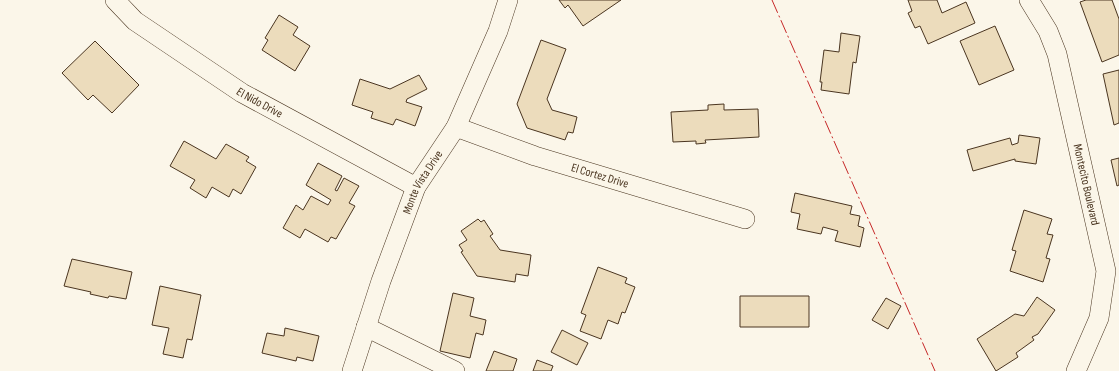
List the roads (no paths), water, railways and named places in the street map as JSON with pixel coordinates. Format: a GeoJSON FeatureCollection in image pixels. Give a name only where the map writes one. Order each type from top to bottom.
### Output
{"type":"FeatureCollection","features":[{"type":"Feature","properties":{"kind":"street","name":"El Nido Drive"},"geometry":{"type":"LineString","coordinates":[[115,0],[135,20],[242,93],[416,187]]}},
{"type":"Feature","properties":{"kind":"street","name":"Monte Vista Drive"},"geometry":{"type":"LineString","coordinates":[[352,371],[381,281],[416,187],[456,127],[498,31],[508,0]]}},
{"type":"Feature","properties":{"kind":"street","name":"Montecito Boulevard"},"geometry":{"type":"LineString","coordinates":[[1029,0],[1048,31],[1057,54],[1106,271],[1099,318],[1076,371]]}},
{"type":"Feature","properties":{"kind":"street","name":"El Cortez Drive"},"geometry":{"type":"LineString","coordinates":[[456,127],[535,156],[744,219]]}},
{"type":"Feature","properties":{"kind":"street"},"geometry":{"type":"LineString","coordinates":[[366,327],[455,371]]}}]}
